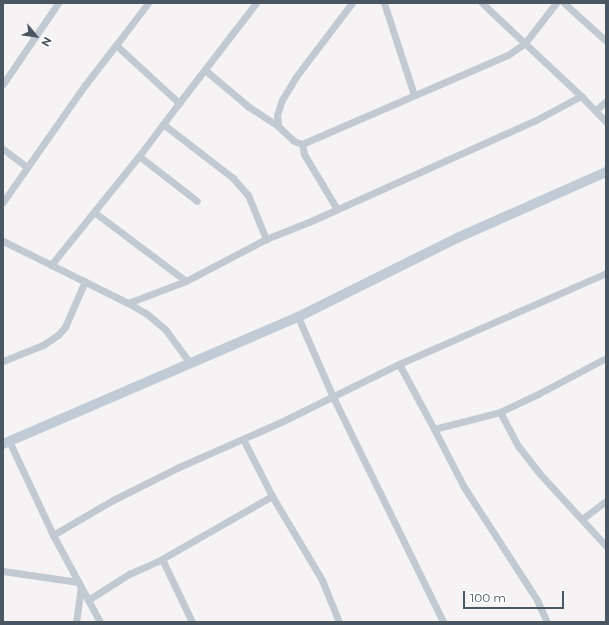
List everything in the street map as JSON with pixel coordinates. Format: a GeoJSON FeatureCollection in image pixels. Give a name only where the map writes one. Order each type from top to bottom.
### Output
{"type":"FeatureCollection","features":[{"type":"Feature","properties":{"kind":"street"},"geometry":{"type":"LineString","coordinates":[[3,84],[58,3]]}},
{"type":"Feature","properties":{"kind":"street"},"geometry":{"type":"LineString","coordinates":[[3,202],[27,167],[148,3]]}},
{"type":"Feature","properties":{"kind":"street"},"geometry":{"type":"LineString","coordinates":[[50,264],[139,156],[256,3]]}},
{"type":"Feature","properties":{"kind":"street"},"geometry":{"type":"LineString","coordinates":[[278,126],[277,115],[282,100],[295,78],[352,3]]}},
{"type":"Feature","properties":{"kind":"street"},"geometry":{"type":"LineString","coordinates":[[384,3],[414,95]]}},
{"type":"Feature","properties":{"kind":"street"},"geometry":{"type":"LineString","coordinates":[[482,3],[596,110],[606,122]]}},
{"type":"Feature","properties":{"kind":"street"},"geometry":{"type":"LineString","coordinates":[[205,70],[249,107],[278,126],[294,141],[302,144],[414,95],[465,75],[508,55],[525,43],[556,3]]}},
{"type":"Feature","properties":{"kind":"street"},"geometry":{"type":"LineString","coordinates":[[564,3],[606,41]]}},
{"type":"Feature","properties":{"kind":"street"},"geometry":{"type":"LineString","coordinates":[[116,45],[179,103]]}},
{"type":"Feature","properties":{"kind":"street"},"geometry":{"type":"LineString","coordinates":[[128,303],[186,282],[266,239],[536,120],[581,96]]}},
{"type":"Feature","properties":{"kind":"street"},"geometry":{"type":"LineString","coordinates":[[596,110],[606,101]]}},
{"type":"Feature","properties":{"kind":"street"},"geometry":{"type":"LineString","coordinates":[[163,124],[238,184],[248,195],[266,239]]}},
{"type":"Feature","properties":{"kind":"street"},"geometry":{"type":"LineString","coordinates":[[302,144],[304,154],[337,209]]}},
{"type":"Feature","properties":{"kind":"street"},"geometry":{"type":"LineString","coordinates":[[3,149],[27,167]]}},
{"type":"Feature","properties":{"kind":"street"},"geometry":{"type":"LineString","coordinates":[[139,156],[197,200]]}},
{"type":"Feature","properties":{"kind":"street"},"geometry":{"type":"LineString","coordinates":[[100,622],[79,585],[6,443],[298,317],[457,238],[606,172]]}},
{"type":"Feature","properties":{"kind":"street"},"geometry":{"type":"LineString","coordinates":[[94,212],[186,282]]}},
{"type":"Feature","properties":{"kind":"street"},"geometry":{"type":"LineString","coordinates":[[3,241],[85,281],[147,314],[165,329],[190,363]]}},
{"type":"Feature","properties":{"kind":"street"},"geometry":{"type":"LineString","coordinates":[[53,535],[113,500],[333,398],[399,364],[606,273]]}},
{"type":"Feature","properties":{"kind":"street"},"geometry":{"type":"LineString","coordinates":[[3,361],[43,345],[58,335],[65,327],[85,281]]}},
{"type":"Feature","properties":{"kind":"street"},"geometry":{"type":"LineString","coordinates":[[298,317],[333,398],[440,621]]}},
{"type":"Feature","properties":{"kind":"street"},"geometry":{"type":"LineString","coordinates":[[434,429],[500,412],[538,394],[606,358]]}},
{"type":"Feature","properties":{"kind":"street"},"geometry":{"type":"LineString","coordinates":[[399,364],[464,487],[537,600],[547,622]]}},
{"type":"Feature","properties":{"kind":"street"},"geometry":{"type":"LineString","coordinates":[[500,412],[519,447],[540,474],[606,546]]}},
{"type":"Feature","properties":{"kind":"street"},"geometry":{"type":"LineString","coordinates":[[243,439],[272,496],[322,580],[339,622]]}},
{"type":"Feature","properties":{"kind":"street"},"geometry":{"type":"LineString","coordinates":[[88,600],[129,574],[162,559],[272,496]]}},
{"type":"Feature","properties":{"kind":"street"},"geometry":{"type":"LineString","coordinates":[[582,519],[606,500]]}},
{"type":"Feature","properties":{"kind":"street"},"geometry":{"type":"LineString","coordinates":[[162,559],[192,622]]}},
{"type":"Feature","properties":{"kind":"street"},"geometry":{"type":"LineString","coordinates":[[3,571],[79,585]]}},
{"type":"Feature","properties":{"kind":"street"},"geometry":{"type":"LineString","coordinates":[[76,622],[79,585]]}}]}
